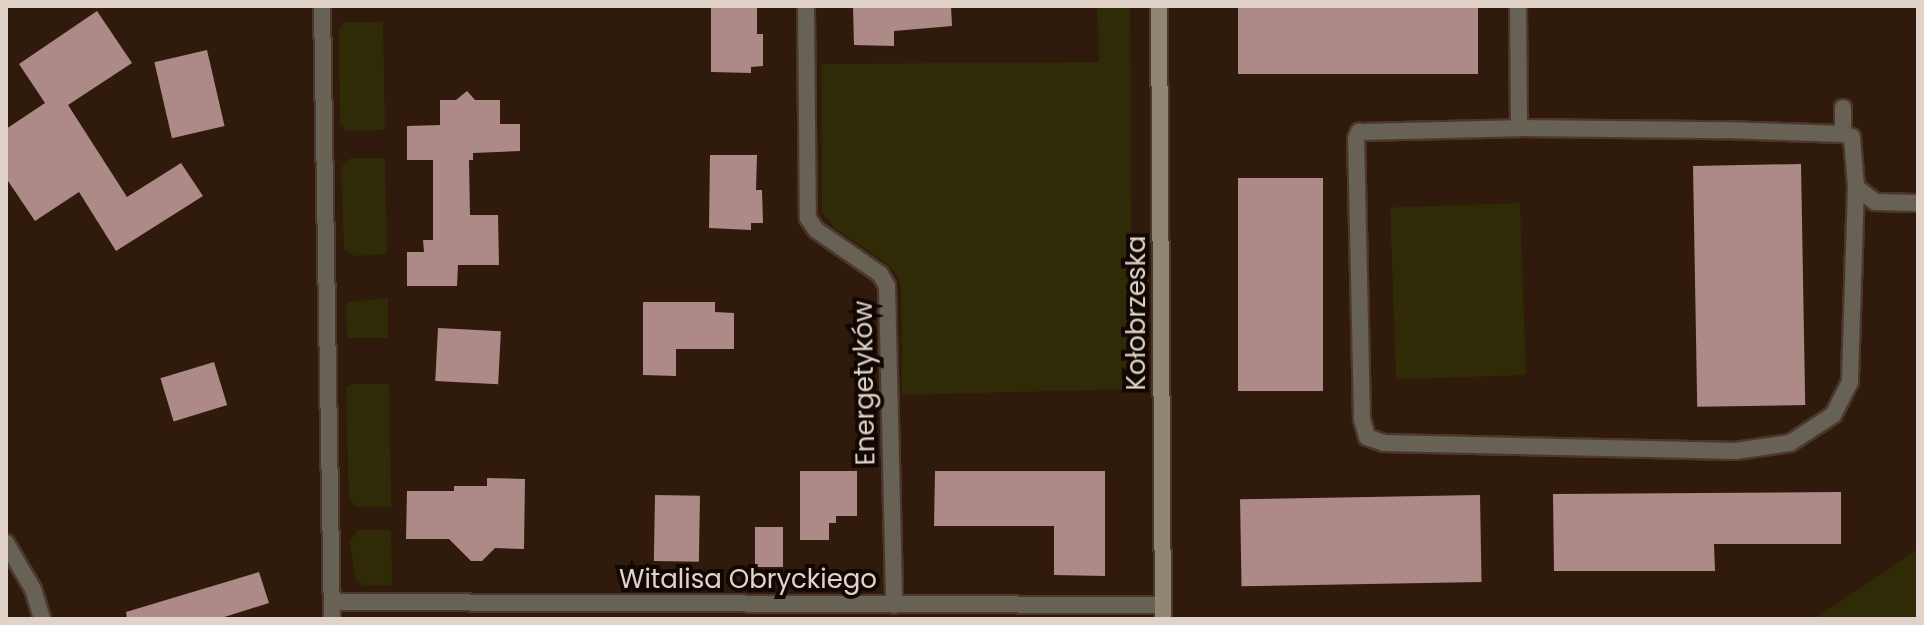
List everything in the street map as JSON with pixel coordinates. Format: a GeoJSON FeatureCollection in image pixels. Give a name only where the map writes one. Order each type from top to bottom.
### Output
{"type":"FeatureCollection","features":[{"type":"Feature","properties":{"kind":"main road","name":"Kołobrzeska"},"geometry":{"type":"LineString","coordinates":[[1159,6],[1163,612]]}},
{"type":"Feature","properties":{"kind":"street"},"geometry":{"type":"LineString","coordinates":[[322,6],[332,611]]}},
{"type":"Feature","properties":{"kind":"street","name":"Energetyków"},"geometry":{"type":"LineString","coordinates":[[806,6],[808,218],[816,230],[880,274],[887,286],[894,605]]}},
{"type":"Feature","properties":{"kind":"street"},"geometry":{"type":"LineString","coordinates":[[1518,6],[1519,128]]}},
{"type":"Feature","properties":{"kind":"street"},"geometry":{"type":"LineString","coordinates":[[1843,108],[1843,134]]}},
{"type":"Feature","properties":{"kind":"street"},"geometry":{"type":"LineString","coordinates":[[1519,128],[1843,134],[1852,137],[1856,148],[1856,187],[1850,382],[1833,415],[1790,443],[1736,451],[1376,442],[1367,437],[1362,419],[1356,139],[1359,132],[1519,128]]}},
{"type":"Feature","properties":{"kind":"street"},"geometry":{"type":"LineString","coordinates":[[1856,187],[1875,202],[1918,203]]}},
{"type":"Feature","properties":{"kind":"street"},"geometry":{"type":"LineString","coordinates":[[6,543],[33,589],[42,619]]}},
{"type":"Feature","properties":{"kind":"street","name":"Witalisa Obryckiego"},"geometry":{"type":"LineString","coordinates":[[332,611],[894,605],[1163,612]]}},
{"type":"Feature","properties":{"kind":"shaded area"},"geometry":{"type":"Polygon","coordinates":[[[1097,6],[1130,6],[1132,389],[902,395],[901,288],[897,276],[890,266],[833,227],[822,212],[821,64],[1099,62],[1097,6]]]}},
{"type":"Feature","properties":{"kind":"shaded area"},"geometry":{"type":"Polygon","coordinates":[[[343,22],[383,22],[385,130],[347,131],[340,124],[339,31],[343,22]]]}},
{"type":"Feature","properties":{"kind":"shaded area"},"geometry":{"type":"Polygon","coordinates":[[[351,158],[385,158],[387,254],[355,256],[344,249],[341,168],[351,158]]]}},
{"type":"Feature","properties":{"kind":"shaded area"},"geometry":{"type":"Polygon","coordinates":[[[1520,203],[1526,375],[1396,379],[1390,208],[1520,203]]]}},
{"type":"Feature","properties":{"kind":"shaded area"},"geometry":{"type":"Polygon","coordinates":[[[388,298],[388,338],[348,338],[345,307],[349,302],[388,298]]]}},
{"type":"Feature","properties":{"kind":"shaded area"},"geometry":{"type":"Polygon","coordinates":[[[353,384],[389,384],[391,507],[356,507],[349,499],[346,395],[347,387],[353,384]]]}},
{"type":"Feature","properties":{"kind":"shaded area"},"geometry":{"type":"Polygon","coordinates":[[[358,530],[391,530],[392,585],[363,585],[355,578],[350,542],[358,530]]]}},
{"type":"Feature","properties":{"kind":"shaded area"},"geometry":{"type":"Polygon","coordinates":[[[1918,549],[1918,619],[1814,619],[1918,549]]]}},
{"type":"Feature","properties":{"kind":"building"},"geometry":{"type":"Polygon","coordinates":[[[711,6],[757,6],[757,34],[763,34],[763,66],[751,67],[751,73],[711,72],[711,6]]]}},
{"type":"Feature","properties":{"kind":"building"},"geometry":{"type":"Polygon","coordinates":[[[853,6],[951,6],[952,26],[894,31],[894,46],[854,45],[853,6]]]}},
{"type":"Feature","properties":{"kind":"building"},"geometry":{"type":"Polygon","coordinates":[[[1238,6],[1478,6],[1478,74],[1238,74],[1238,6]]]}},
{"type":"Feature","properties":{"kind":"building"},"geometry":{"type":"Polygon","coordinates":[[[97,11],[132,63],[68,105],[127,197],[181,163],[203,196],[116,251],[79,192],[35,221],[6,178],[6,129],[45,103],[19,64],[97,11]]]}},
{"type":"Feature","properties":{"kind":"building"},"geometry":{"type":"Polygon","coordinates":[[[207,50],[225,126],[172,138],[154,62],[207,50]]]}},
{"type":"Feature","properties":{"kind":"building"},"geometry":{"type":"Polygon","coordinates":[[[467,91],[475,100],[500,100],[500,124],[520,124],[520,151],[473,153],[473,160],[469,160],[470,215],[498,215],[499,265],[458,265],[457,286],[407,286],[407,252],[424,252],[423,240],[433,240],[433,160],[407,160],[407,126],[440,125],[440,100],[456,100],[467,91]]]}},
{"type":"Feature","properties":{"kind":"building"},"geometry":{"type":"Polygon","coordinates":[[[710,155],[757,155],[756,190],[762,190],[763,223],[751,223],[751,230],[709,228],[710,155]]]}},
{"type":"Feature","properties":{"kind":"building"},"geometry":{"type":"Polygon","coordinates":[[[1801,164],[1805,405],[1697,407],[1693,166],[1801,164]]]}},
{"type":"Feature","properties":{"kind":"building"},"geometry":{"type":"Polygon","coordinates":[[[1238,178],[1323,178],[1323,391],[1238,391],[1238,178]]]}},
{"type":"Feature","properties":{"kind":"building"},"geometry":{"type":"Polygon","coordinates":[[[643,302],[715,302],[715,312],[734,313],[734,349],[676,349],[676,376],[643,375],[643,302]]]}},
{"type":"Feature","properties":{"kind":"building"},"geometry":{"type":"Polygon","coordinates":[[[438,328],[501,331],[498,384],[435,381],[438,328]]]}},
{"type":"Feature","properties":{"kind":"building"},"geometry":{"type":"Polygon","coordinates":[[[214,362],[227,405],[174,421],[160,378],[214,362]]]}},
{"type":"Feature","properties":{"kind":"building"},"geometry":{"type":"Polygon","coordinates":[[[800,471],[857,471],[857,516],[836,516],[836,523],[829,523],[829,540],[800,540],[800,471]]]}},
{"type":"Feature","properties":{"kind":"building"},"geometry":{"type":"Polygon","coordinates":[[[935,471],[1105,471],[1105,576],[1054,575],[1054,526],[934,526],[935,471]]]}},
{"type":"Feature","properties":{"kind":"building"},"geometry":{"type":"Polygon","coordinates":[[[487,478],[525,479],[524,549],[495,548],[482,561],[471,561],[449,539],[406,539],[407,491],[454,491],[454,486],[487,486],[487,478]]]}},
{"type":"Feature","properties":{"kind":"building"},"geometry":{"type":"Polygon","coordinates":[[[1841,492],[1841,544],[1714,544],[1715,571],[1554,571],[1553,494],[1841,492]]]}},
{"type":"Feature","properties":{"kind":"building"},"geometry":{"type":"Polygon","coordinates":[[[655,495],[700,496],[699,562],[654,561],[655,495]]]}},
{"type":"Feature","properties":{"kind":"building"},"geometry":{"type":"Polygon","coordinates":[[[1480,495],[1482,582],[1242,586],[1240,499],[1480,495]]]}},
{"type":"Feature","properties":{"kind":"building"},"geometry":{"type":"Polygon","coordinates":[[[755,527],[783,527],[783,567],[755,567],[755,527]]]}},
{"type":"Feature","properties":{"kind":"building"},"geometry":{"type":"Polygon","coordinates":[[[259,572],[269,603],[218,619],[127,619],[126,612],[259,572]]]}}]}
